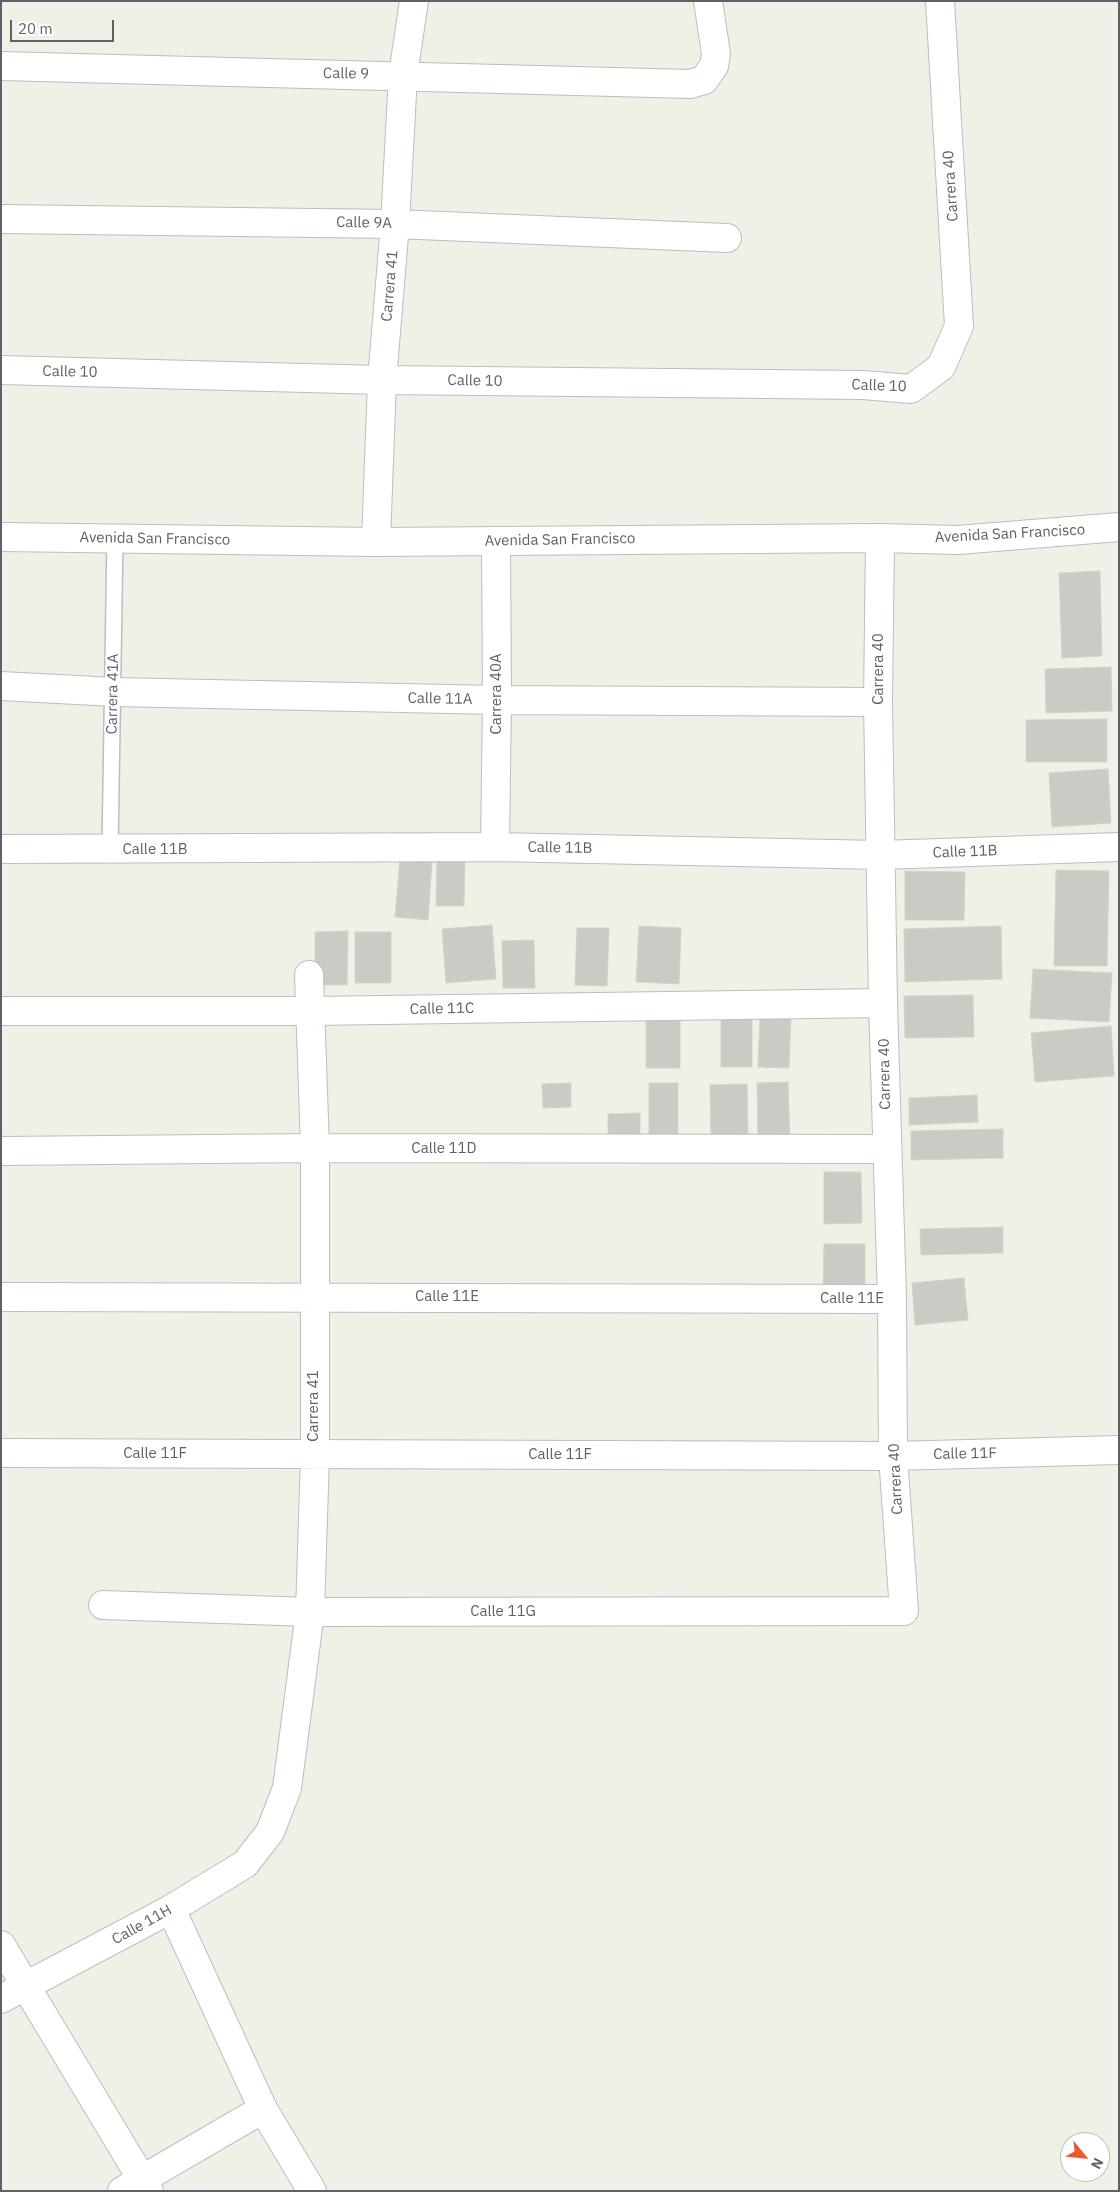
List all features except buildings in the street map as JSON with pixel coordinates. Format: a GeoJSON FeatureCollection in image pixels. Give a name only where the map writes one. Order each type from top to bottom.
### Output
{"type":"FeatureCollection","features":[{"type":"Feature","properties":{"kind":"street","name":"Carrera 41"},"geometry":{"type":"LineString","coordinates":[[376,542],[382,380],[395,224],[403,75],[414,1]]}},
{"type":"Feature","properties":{"kind":"street","name":"Calle 9"},"geometry":{"type":"LineString","coordinates":[[1,66],[403,75],[690,84],[704,80],[714,66],[716,54],[708,1]]}},
{"type":"Feature","properties":{"kind":"street","name":"Carrera 40"},"geometry":{"type":"LineString","coordinates":[[940,1],[959,326],[941,367]]}},
{"type":"Feature","properties":{"kind":"street","name":"Calle 9A"},"geometry":{"type":"LineString","coordinates":[[1,219],[395,224],[727,238]]}},
{"type":"Feature","properties":{"kind":"street","name":"Calle 10"},"geometry":{"type":"LineString","coordinates":[[1,370],[382,380],[863,385],[911,389],[941,367]]}},
{"type":"Feature","properties":{"kind":"street","name":"Avenida San Francisco"},"geometry":{"type":"LineString","coordinates":[[1,537],[376,542],[880,538],[958,540],[1119,527]]}},
{"type":"Feature","properties":{"kind":"street","name":"Carrera 40"},"geometry":{"type":"LineString","coordinates":[[880,538],[878,702],[886,1149],[892,1299],[894,1456],[904,1611]]}},
{"type":"Feature","properties":{"kind":"street","name":"Carrera 40A"},"geometry":{"type":"LineString","coordinates":[[496,541],[498,700],[496,847]]}},
{"type":"Feature","properties":{"kind":"street","name":"Calle 11A"},"geometry":{"type":"LineString","coordinates":[[1,686],[114,692],[498,700],[878,702]]}},
{"type":"Feature","properties":{"kind":"street","name":"Calle 11B"},"geometry":{"type":"LineString","coordinates":[[1,849],[496,847],[881,855],[1119,847]]}},
{"type":"Feature","properties":{"kind":"street","name":"Carrera 41"},"geometry":{"type":"LineString","coordinates":[[270,1832],[287,1788],[310,1612],[315,1455],[314,1148],[309,975]]}},
{"type":"Feature","properties":{"kind":"street","name":"Calle 11C"},"geometry":{"type":"LineString","coordinates":[[1,1011],[311,1011],[883,1003]]}},
{"type":"Feature","properties":{"kind":"street","name":"Calle 11D"},"geometry":{"type":"LineString","coordinates":[[1,1151],[314,1148],[886,1149]]}},
{"type":"Feature","properties":{"kind":"street","name":"Calle 11E"},"geometry":{"type":"LineString","coordinates":[[1,1297],[892,1299]]}},
{"type":"Feature","properties":{"kind":"street","name":"Calle 11F"},"geometry":{"type":"LineString","coordinates":[[1,1453],[894,1456],[1119,1450]]}},
{"type":"Feature","properties":{"kind":"street","name":"Calle 11G"},"geometry":{"type":"LineString","coordinates":[[103,1605],[310,1612],[904,1611]]}},
{"type":"Feature","properties":{"kind":"street","name":"Calle 11H"},"geometry":{"type":"LineString","coordinates":[[1,1999],[171,1909],[245,1864],[270,1832]]}},
{"type":"Feature","properties":{"kind":"street"},"geometry":{"type":"LineString","coordinates":[[171,1909],[263,2109],[312,2191]]}},
{"type":"Feature","properties":{"kind":"street"},"geometry":{"type":"LineString","coordinates":[[1,1945],[138,2187],[263,2109]]}},
{"type":"Feature","properties":{"kind":"lane","name":"Carrera 41A"},"geometry":{"type":"LineString","coordinates":[[110,850],[115,538]]}}]}
